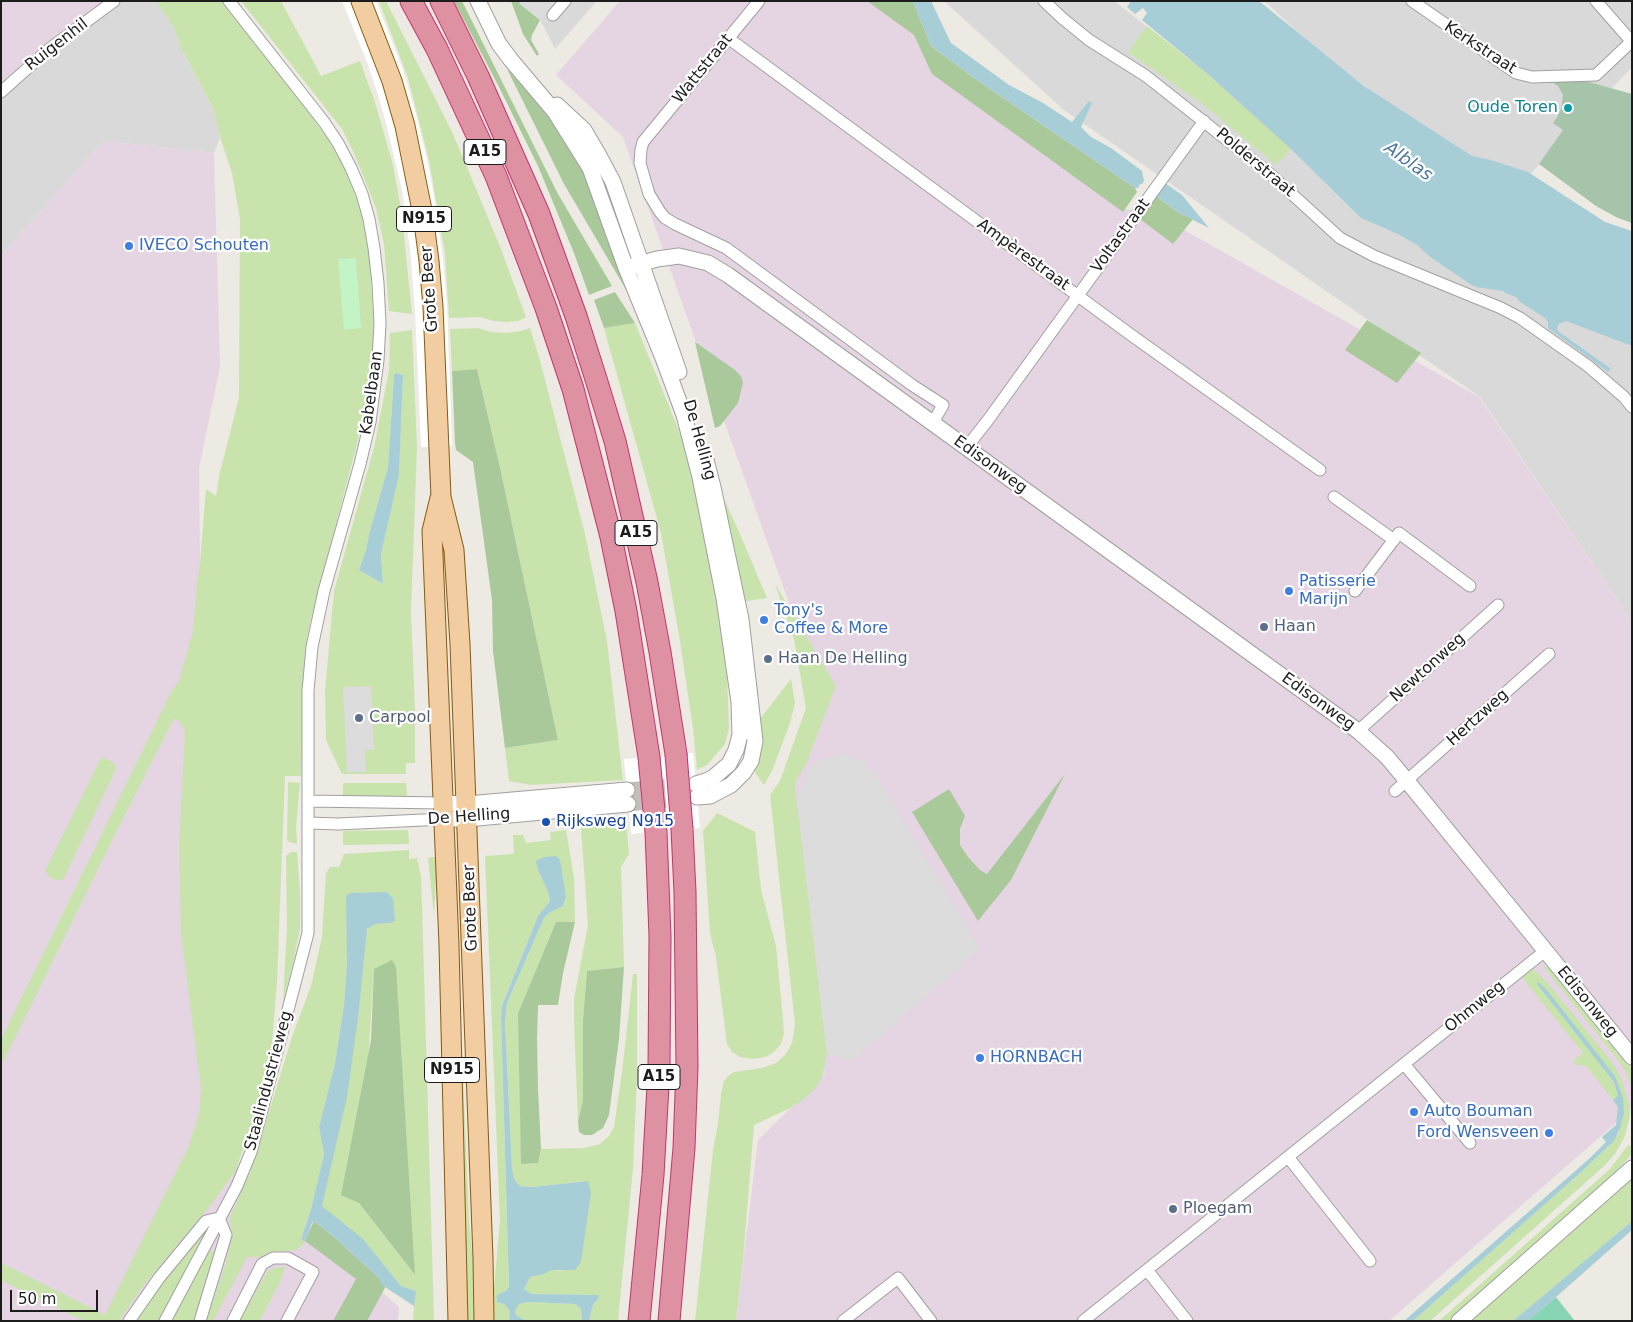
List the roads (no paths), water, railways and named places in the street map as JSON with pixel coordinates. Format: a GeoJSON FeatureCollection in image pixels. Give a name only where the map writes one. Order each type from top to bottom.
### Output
{"type":"FeatureCollection","features":[{"type":"Feature","properties":{"kind":"highway","name":"A15"},"geometry":{"type":"LineString","coordinates":[[411,1],[445,65],[496,176],[549,317],[573,388],[611,537],[637,676],[649,757],[656,832],[660,936],[659,1068],[653,1175],[639,1321]]}},
{"type":"Feature","properties":{"kind":"highway","name":"A15"},"geometry":{"type":"LineString","coordinates":[[441,1],[513,152],[539,214],[573,308],[615,441],[647,582],[660,652],[676,754],[686,910],[687,1067],[684,1148],[669,1321]]}},
{"type":"Feature","properties":{"kind":"main road","name":"Grote Beer"},"geometry":{"type":"LineString","coordinates":[[361,1],[376,38],[399,108],[415,171],[429,261],[433,307],[441,497],[455,563],[460,644],[483,1248],[484,1321]]}},
{"type":"Feature","properties":{"kind":"main road","name":"Grote Beer"},"geometry":{"type":"LineString","coordinates":[[441,497],[432,530],[444,811],[458,1321]]}},
{"type":"Feature","properties":{"kind":"street","name":"Ruigenhil"},"geometry":{"type":"LineString","coordinates":[[1,92],[48,50],[114,1]]}},
{"type":"Feature","properties":{"kind":"street","name":"Kabelbaan"},"geometry":{"type":"LineString","coordinates":[[229,1],[324,122],[351,168],[362,194],[369,219],[378,283],[380,323],[378,360],[371,415],[360,464],[324,592],[312,647],[308,691],[309,823]]}},
{"type":"Feature","properties":{"kind":"street","name":"De Helling"},"geometry":{"type":"LineString","coordinates":[[478,1],[499,44],[537,89],[563,124],[590,168],[633,266],[684,416],[712,535],[724,598],[739,702],[740,735],[736,750],[729,764],[696,791]]}},
{"type":"Feature","properties":{"kind":"street"},"geometry":{"type":"LineString","coordinates":[[553,16],[565,1]]}},
{"type":"Feature","properties":{"kind":"street","name":"Wattstraat"},"geometry":{"type":"LineString","coordinates":[[742,260],[726,248],[675,224],[660,212],[649,194],[640,163],[641,150],[648,137],[759,1]]}},
{"type":"Feature","properties":{"kind":"street","name":"Polderstraat"},"geometry":{"type":"LineString","coordinates":[[1044,1],[1089,40],[1146,76],[1204,121],[1270,174],[1340,238],[1374,256],[1520,318],[1588,366],[1624,397],[1632,407]]}},
{"type":"Feature","properties":{"kind":"street","name":"Kerkstraat"},"geometry":{"type":"LineString","coordinates":[[1412,1],[1516,73],[1532,77],[1596,75],[1632,41]]}},
{"type":"Feature","properties":{"kind":"street"},"geometry":{"type":"LineString","coordinates":[[1596,1],[1632,41]]}},
{"type":"Feature","properties":{"kind":"street","name":"Ampèrestraat"},"geometry":{"type":"LineString","coordinates":[[728,38],[1077,296],[1320,470]]}},
{"type":"Feature","properties":{"kind":"street","name":"Voltastraat"},"geometry":{"type":"LineString","coordinates":[[966,448],[1204,121]]}},
{"type":"Feature","properties":{"kind":"street","name":"Edisonweg"},"geometry":{"type":"LineString","coordinates":[[633,266],[656,259],[679,256],[708,263],[1358,731],[1387,757],[1408,781],[1632,1058]]}},
{"type":"Feature","properties":{"kind":"street"},"geometry":{"type":"LineString","coordinates":[[728,276],[742,260],[912,385],[943,405],[932,424]]}},
{"type":"Feature","properties":{"kind":"street"},"geometry":{"type":"LineString","coordinates":[[1334,497],[1394,540]]}},
{"type":"Feature","properties":{"kind":"street"},"geometry":{"type":"LineString","coordinates":[[1355,591],[1399,533],[1470,586]]}},
{"type":"Feature","properties":{"kind":"street","name":"Newtonweg"},"geometry":{"type":"LineString","coordinates":[[1358,731],[1498,605]]}},
{"type":"Feature","properties":{"kind":"street","name":"Hertzweg"},"geometry":{"type":"LineString","coordinates":[[1395,791],[1550,654]]}},
{"type":"Feature","properties":{"kind":"street","name":"De Helling"},"geometry":{"type":"LineString","coordinates":[[309,801],[467,812],[627,797]]}},
{"type":"Feature","properties":{"kind":"street","name":"De Helling"},"geometry":{"type":"LineString","coordinates":[[309,823],[338,824],[444,811]]}},
{"type":"Feature","properties":{"kind":"street","name":"Staalindustrieweg"},"geometry":{"type":"LineString","coordinates":[[165,1321],[241,1177],[251,1152],[308,933],[309,823]]}},
{"type":"Feature","properties":{"kind":"street","name":"Ohmweg"},"geometry":{"type":"LineString","coordinates":[[1083,1321],[1545,951]]}},
{"type":"Feature","properties":{"kind":"street"},"geometry":{"type":"LineString","coordinates":[[1404,1064],[1470,1143]]}},
{"type":"Feature","properties":{"kind":"street"},"geometry":{"type":"LineString","coordinates":[[1288,1157],[1370,1261]]}},
{"type":"Feature","properties":{"kind":"street"},"geometry":{"type":"LineString","coordinates":[[1459,1321],[1632,1168]]}},
{"type":"Feature","properties":{"kind":"street"},"geometry":{"type":"LineString","coordinates":[[129,1321],[159,1278],[206,1222],[219,1218],[226,1235],[200,1321]]}},
{"type":"Feature","properties":{"kind":"street"},"geometry":{"type":"LineString","coordinates":[[233,1321],[262,1264],[273,1258],[288,1258],[313,1272],[287,1321]]}},
{"type":"Feature","properties":{"kind":"street"},"geometry":{"type":"LineString","coordinates":[[1147,1270],[1187,1321]]}},
{"type":"Feature","properties":{"kind":"street"},"geometry":{"type":"LineString","coordinates":[[843,1321],[898,1278],[931,1321]]}},
{"type":"Feature","properties":{"kind":"water"},"geometry":{"type":"Polygon","coordinates":[[[913,1],[931,1],[951,43],[1009,85],[1043,103],[1072,122],[1089,101],[1092,103],[1081,127],[1091,137],[1111,148],[1142,171],[1144,181],[1142,184],[1135,188],[974,78],[931,46],[913,1]]]}},
{"type":"Feature","properties":{"kind":"water","name":"Alblas"},"geometry":{"type":"Polygon","coordinates":[[[1131,1],[1259,1],[1364,86],[1472,156],[1528,172],[1605,222],[1632,231],[1632,346],[1566,321],[1559,324],[1558,331],[1611,369],[1608,372],[1548,328],[1548,322],[1545,318],[1520,302],[1516,297],[1503,291],[1476,287],[1470,284],[1429,256],[1417,245],[1398,234],[1361,218],[1291,149],[1210,76],[1142,20],[1147,13],[1143,8],[1135,14],[1127,7],[1131,1]]]}},
{"type":"Feature","properties":{"kind":"water"},"geometry":{"type":"Polygon","coordinates":[[[1165,183],[1182,195],[1209,228],[1179,213],[1156,196],[1165,183]]]}},
{"type":"Feature","properties":{"kind":"water"},"geometry":{"type":"Polygon","coordinates":[[[396,373],[403,375],[399,475],[381,554],[383,584],[359,570],[388,467],[394,375],[396,373]]]}},
{"type":"Feature","properties":{"kind":"water"},"geometry":{"type":"Polygon","coordinates":[[[556,856],[560,860],[566,897],[563,906],[549,913],[544,918],[507,1003],[505,1023],[512,1168],[514,1179],[520,1186],[532,1187],[588,1181],[591,1193],[581,1262],[575,1270],[551,1270],[544,1274],[530,1277],[524,1289],[532,1294],[598,1295],[599,1298],[593,1305],[589,1321],[582,1321],[581,1309],[575,1304],[528,1302],[519,1304],[515,1311],[516,1315],[526,1321],[509,1321],[510,1311],[504,1304],[497,1302],[497,1295],[506,1291],[509,1287],[502,1006],[538,916],[550,901],[536,861],[544,857],[556,856]]]}},
{"type":"Feature","properties":{"kind":"water"},"geometry":{"type":"Polygon","coordinates":[[[387,892],[393,898],[395,920],[391,923],[375,924],[367,929],[359,1011],[347,1097],[322,1206],[363,1239],[401,1286],[416,1291],[414,1306],[382,1285],[379,1278],[315,1222],[312,1223],[305,1241],[301,1240],[311,1209],[324,1154],[319,1127],[335,1063],[344,1005],[347,962],[346,896],[350,893],[387,892]]]}},
{"type":"Feature","properties":{"kind":"water"},"geometry":{"type":"Polygon","coordinates":[[[1538,982],[1546,989],[1615,1076],[1623,1098],[1624,1113],[1620,1129],[1614,1141],[1579,1174],[1413,1321],[1404,1321],[1590,1158],[1606,1142],[1602,1137],[1616,1125],[1618,1107],[1613,1100],[1618,1096],[1614,1082],[1537,984],[1538,982]]]}},
{"type":"Feature","properties":{"kind":"water"},"geometry":{"type":"Polygon","coordinates":[[[1632,1221],[1632,1230],[1556,1297],[1527,1321],[1513,1321],[1632,1221]]]}},
{"type":"Feature","properties":{"kind":"tunnel"},"geometry":{"type":"LineString","coordinates":[[627,790],[687,785]]}},
{"type":"Feature","properties":{"kind":"tunnel"},"geometry":{"type":"LineString","coordinates":[[628,804],[689,798]]}},
{"type":"Feature","properties":{"kind":"place","name":"Oude Toren"},"geometry":{"type":"Point","coordinates":[1568,108]}},
{"type":"Feature","properties":{"kind":"place","name":"IVECO Schouten"},"geometry":{"type":"Point","coordinates":[129,246]}},
{"type":"Feature","properties":{"kind":"place","name":"Patisserie Marijn"},"geometry":{"type":"Point","coordinates":[1289,591]}},
{"type":"Feature","properties":{"kind":"place","name":"Tony's Coffee & More"},"geometry":{"type":"Point","coordinates":[764,620]}},
{"type":"Feature","properties":{"kind":"place","name":"Haan"},"geometry":{"type":"Point","coordinates":[1264,627]}},
{"type":"Feature","properties":{"kind":"place","name":"Haan De Helling"},"geometry":{"type":"Point","coordinates":[768,659]}},
{"type":"Feature","properties":{"kind":"place","name":"Carpool"},"geometry":{"type":"Point","coordinates":[359,718]}},
{"type":"Feature","properties":{"kind":"place","name":"Rijksweg N915"},"geometry":{"type":"Point","coordinates":[546,822]}},
{"type":"Feature","properties":{"kind":"place","name":"HORNBACH"},"geometry":{"type":"Point","coordinates":[980,1058]}},
{"type":"Feature","properties":{"kind":"place","name":"Auto Bouman"},"geometry":{"type":"Point","coordinates":[1414,1112]}},
{"type":"Feature","properties":{"kind":"place","name":"Ford Wensveen"},"geometry":{"type":"Point","coordinates":[1549,1133]}},
{"type":"Feature","properties":{"kind":"place","name":"Ploegam"},"geometry":{"type":"Point","coordinates":[1173,1209]}}]}
